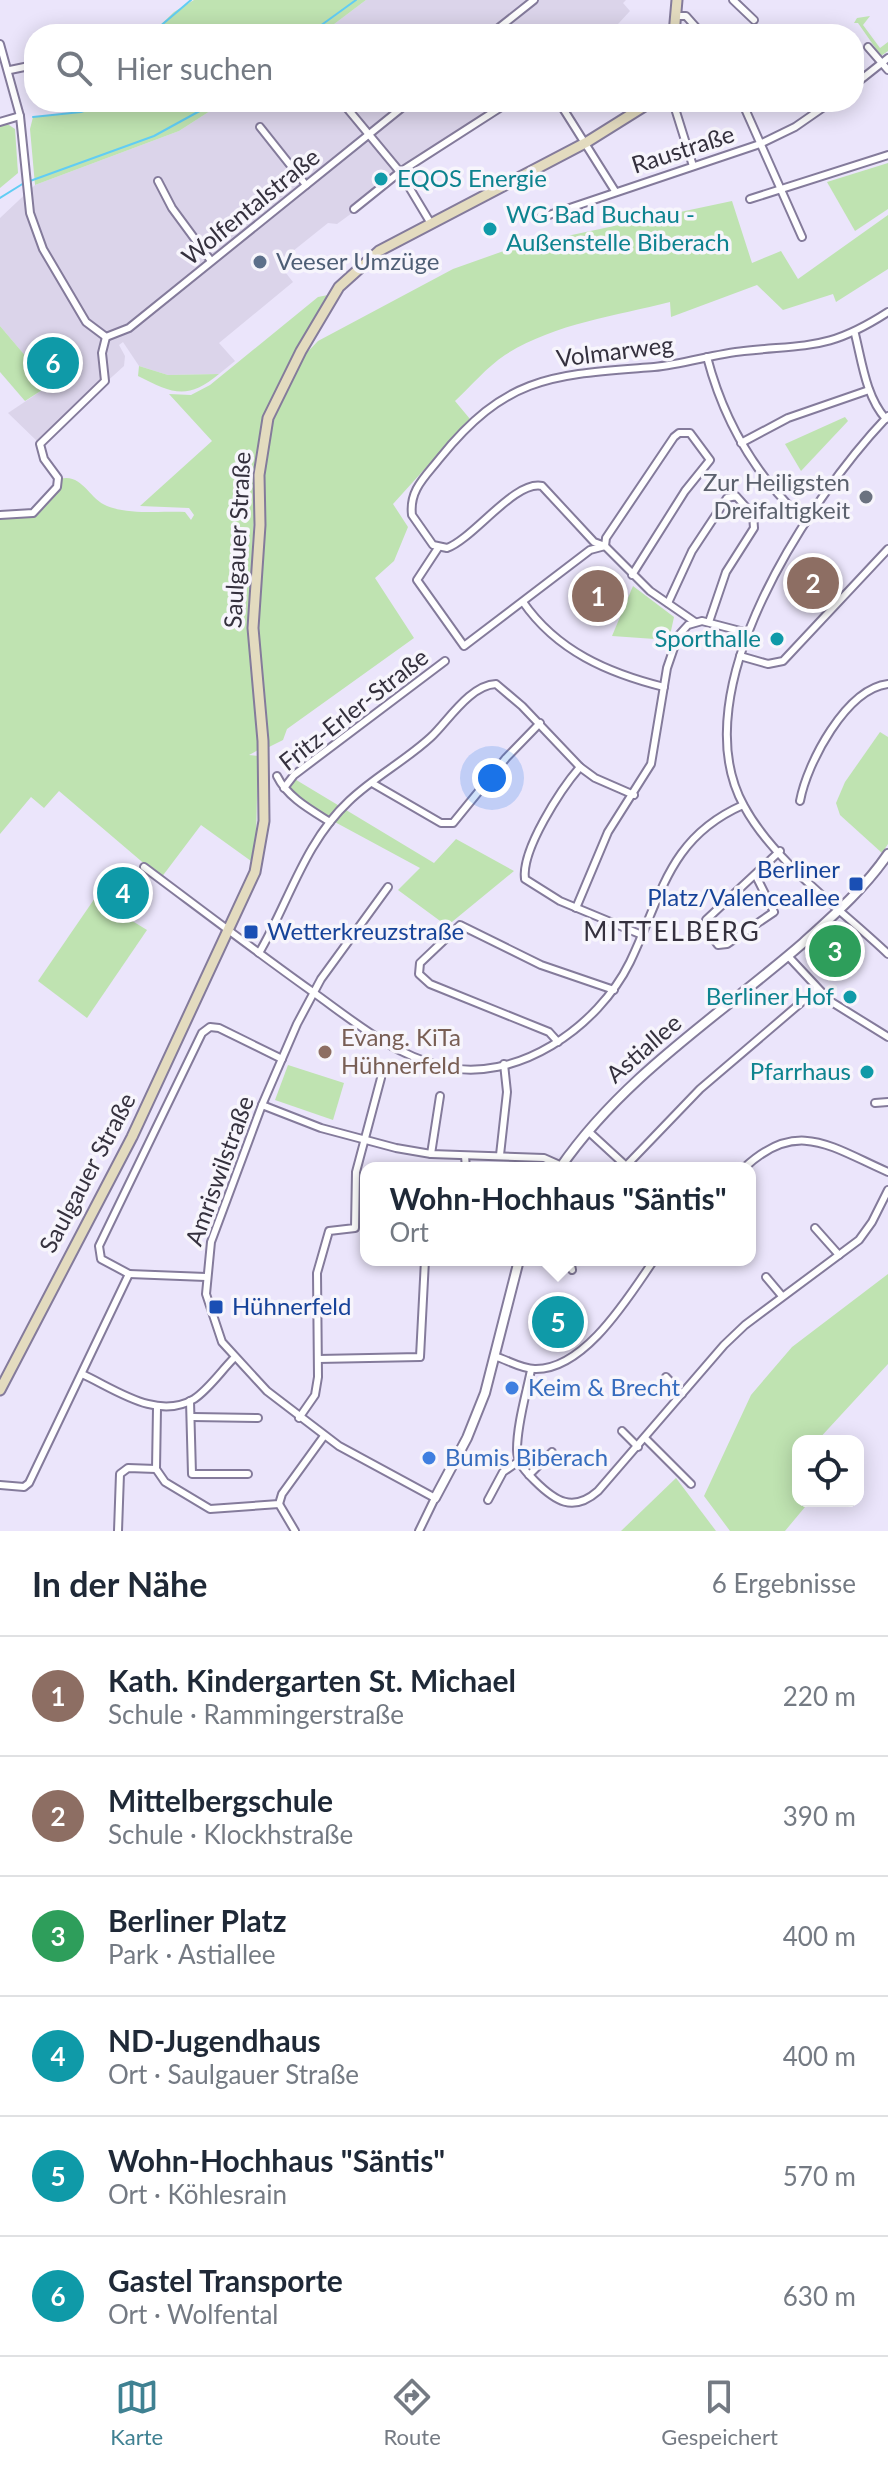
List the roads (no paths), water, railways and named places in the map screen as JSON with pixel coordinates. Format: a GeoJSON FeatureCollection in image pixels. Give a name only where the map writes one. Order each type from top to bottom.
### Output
{"type":"FeatureCollection","features":[{"type":"Feature","properties":{"kind":"main road"},"geometry":{"type":"LineString","coordinates":[[675,24],[677,0]]}},
{"type":"Feature","properties":{"kind":"main road","name":"Saulgauer Straße"},"geometry":{"type":"LineString","coordinates":[[0,1390],[138,1124],[255,872],[264,821],[263,741],[253,628],[260,525],[259,475],[268,418],[301,351],[339,287],[379,251],[587,142],[635,112]]}},
{"type":"Feature","properties":{"kind":"street"},"geometry":{"type":"LineString","coordinates":[[508,24],[534,0]]}},
{"type":"Feature","properties":{"kind":"street"},"geometry":{"type":"LineString","coordinates":[[733,0],[754,20]]}},
{"type":"Feature","properties":{"kind":"street"},"geometry":{"type":"LineString","coordinates":[[676,16],[686,16],[693,24]]}},
{"type":"Feature","properties":{"kind":"street"},"geometry":{"type":"LineString","coordinates":[[0,44],[10,70],[22,126],[30,213],[43,249],[66,294],[86,322],[109,336],[102,353],[105,381],[40,444],[44,459],[58,478],[57,487],[33,513],[0,515]]}},
{"type":"Feature","properties":{"kind":"street"},"geometry":{"type":"LineString","coordinates":[[868,47],[885,61],[888,70]]}},
{"type":"Feature","properties":{"kind":"street"},"geometry":{"type":"LineString","coordinates":[[864,77],[885,61]]}},
{"type":"Feature","properties":{"kind":"street"},"geometry":{"type":"LineString","coordinates":[[10,70],[24,67]]}},
{"type":"Feature","properties":{"kind":"street"},"geometry":{"type":"LineString","coordinates":[[350,112],[400,172],[430,222]]}},
{"type":"Feature","properties":{"kind":"street","name":"Wolfentalstraße"},"geometry":{"type":"LineString","coordinates":[[109,336],[129,328],[397,112]]}},
{"type":"Feature","properties":{"kind":"street"},"geometry":{"type":"LineString","coordinates":[[354,209],[400,172],[493,112]]}},
{"type":"Feature","properties":{"kind":"street"},"geometry":{"type":"LineString","coordinates":[[566,112],[615,191]]}},
{"type":"Feature","properties":{"kind":"street"},"geometry":{"type":"LineString","coordinates":[[676,112],[693,166]]}},
{"type":"Feature","properties":{"kind":"street"},"geometry":{"type":"LineString","coordinates":[[746,112],[802,237]]}},
{"type":"Feature","properties":{"kind":"street","name":"Raustraße"},"geometry":{"type":"LineString","coordinates":[[540,218],[760,144],[795,127],[817,112]]}},
{"type":"Feature","properties":{"kind":"street"},"geometry":{"type":"LineString","coordinates":[[0,122],[20,116]]}},
{"type":"Feature","properties":{"kind":"street"},"geometry":{"type":"LineString","coordinates":[[260,127],[306,185]]}},
{"type":"Feature","properties":{"kind":"street"},"geometry":{"type":"LineString","coordinates":[[750,199],[888,155]]}},
{"type":"Feature","properties":{"kind":"street"},"geometry":{"type":"LineString","coordinates":[[158,181],[172,208],[211,261]]}},
{"type":"Feature","properties":{"kind":"street","name":"Volmarweg"},"geometry":{"type":"LineString","coordinates":[[438,548],[412,515],[411,497],[457,438],[492,407],[523,389],[560,374],[658,366],[707,357],[803,348],[855,334],[888,312]]}},
{"type":"Feature","properties":{"kind":"street"},"geometry":{"type":"LineString","coordinates":[[855,334],[869,390],[887,418],[806,522],[774,577],[748,633],[732,683],[729,764],[743,805],[780,851],[888,954]]}},
{"type":"Feature","properties":{"kind":"street"},"geometry":{"type":"LineString","coordinates":[[707,357],[718,395],[741,443],[774,490],[806,522]]}},
{"type":"Feature","properties":{"kind":"street"},"geometry":{"type":"LineString","coordinates":[[741,443],[788,418],[869,390]]}},
{"type":"Feature","properties":{"kind":"street"},"geometry":{"type":"LineString","coordinates":[[605,546],[606,538],[674,437],[679,433],[690,433],[710,460],[685,491],[632,575]]}},
{"type":"Feature","properties":{"kind":"street"},"geometry":{"type":"LineString","coordinates":[[605,546],[590,550],[464,646],[417,580],[438,548],[456,545],[518,493],[535,484],[547,489],[594,542],[605,546],[632,575],[695,622],[709,622],[748,633]]}},
{"type":"Feature","properties":{"kind":"street"},"geometry":{"type":"LineString","coordinates":[[668,603],[705,530],[727,498],[736,496],[753,515],[754,528],[726,572],[709,622]]}},
{"type":"Feature","properties":{"kind":"street"},"geometry":{"type":"LineString","coordinates":[[740,656],[768,664],[783,661],[888,549]]}},
{"type":"Feature","properties":{"kind":"street"},"geometry":{"type":"LineString","coordinates":[[523,602],[541,623],[580,656],[616,674],[664,687]]}},
{"type":"Feature","properties":{"kind":"street"},"geometry":{"type":"LineString","coordinates":[[576,908],[601,846],[647,776],[655,750],[664,687],[678,636],[695,622]]}},
{"type":"Feature","properties":{"kind":"street","name":"Fritz-Erler-Straße"},"geometry":{"type":"LineString","coordinates":[[284,788],[288,780],[445,661]]}},
{"type":"Feature","properties":{"kind":"street"},"geometry":{"type":"LineString","coordinates":[[800,801],[805,775],[847,710],[867,689],[888,684]]}},
{"type":"Feature","properties":{"kind":"street"},"geometry":{"type":"LineString","coordinates":[[259,953],[291,885],[330,822],[372,783],[419,747],[468,699],[489,685],[499,686],[540,723],[580,767],[595,778],[634,795]]}},
{"type":"Feature","properties":{"kind":"street"},"geometry":{"type":"LineString","coordinates":[[372,783],[441,823],[453,823],[506,758],[540,723]]}},
{"type":"Feature","properties":{"kind":"street"},"geometry":{"type":"LineString","coordinates":[[580,767],[545,817],[524,875],[530,883],[576,908],[642,935]]}},
{"type":"Feature","properties":{"kind":"street"},"geometry":{"type":"LineString","coordinates":[[277,776],[284,788],[330,822]]}},
{"type":"Feature","properties":{"kind":"street"},"geometry":{"type":"LineString","coordinates":[[144,867],[375,1036],[420,1060],[459,1069],[504,1064],[558,1042],[594,1013],[614,990],[642,935],[660,887],[683,849],[709,824],[743,805]]}},
{"type":"Feature","properties":{"kind":"street"},"geometry":{"type":"LineString","coordinates":[[756,876],[774,912],[727,944],[718,945],[706,929],[706,920],[780,851]]}},
{"type":"Feature","properties":{"kind":"street","name":"Astiallee"},"geometry":{"type":"LineString","coordinates":[[565,1162],[588,1131],[630,1086],[840,910],[888,854]]}},
{"type":"Feature","properties":{"kind":"street","name":"Amriswilstraße"},"geometry":{"type":"LineString","coordinates":[[388,887],[313,992],[262,1105],[211,1242],[206,1277],[215,1327],[234,1358],[299,1418],[324,1436],[435,1498]]}},
{"type":"Feature","properties":{"kind":"street"},"geometry":{"type":"LineString","coordinates":[[558,1042],[549,1032],[430,984],[419,974],[420,963],[460,925],[541,965],[614,990]]}},
{"type":"Feature","properties":{"kind":"street"},"geometry":{"type":"LineString","coordinates":[[788,956],[817,989],[888,1037]]}},
{"type":"Feature","properties":{"kind":"street"},"geometry":{"type":"LineString","coordinates":[[629,1162],[700,1089],[817,989]]}},
{"type":"Feature","properties":{"kind":"street"},"geometry":{"type":"LineString","coordinates":[[206,1277],[129,1274],[101,1259],[99,1246],[205,1029],[219,1028],[282,1059]]}},
{"type":"Feature","properties":{"kind":"street"},"geometry":{"type":"LineString","coordinates":[[500,1155],[507,1092],[504,1064]]}},
{"type":"Feature","properties":{"kind":"street"},"geometry":{"type":"LineString","coordinates":[[355,1228],[356,1172],[381,1078]]}},
{"type":"Feature","properties":{"kind":"street"},"geometry":{"type":"LineString","coordinates":[[431,1154],[440,1096]]}},
{"type":"Feature","properties":{"kind":"street"},"geometry":{"type":"LineString","coordinates":[[875,1103],[888,1102]]}},
{"type":"Feature","properties":{"kind":"street"},"geometry":{"type":"LineString","coordinates":[[262,1105],[364,1141],[431,1154],[500,1155],[544,1158],[552,1162]]}},
{"type":"Feature","properties":{"kind":"street"},"geometry":{"type":"LineString","coordinates":[[588,1131],[619,1162]]}},
{"type":"Feature","properties":{"kind":"street"},"geometry":{"type":"LineString","coordinates":[[751,1162],[770,1146],[807,1139],[888,1172]]}},
{"type":"Feature","properties":{"kind":"street"},"geometry":{"type":"LineString","coordinates":[[465,1156],[466,1162]]}},
{"type":"Feature","properties":{"kind":"street"},"geometry":{"type":"LineString","coordinates":[[531,1370],[518,1444],[519,1461],[552,1497],[561,1502],[579,1503],[598,1491],[646,1439],[724,1345],[866,1231],[888,1190]]}},
{"type":"Feature","properties":{"kind":"street"},"geometry":{"type":"LineString","coordinates":[[299,1418],[315,1395],[319,1255],[329,1231],[360,1228]]}},
{"type":"Feature","properties":{"kind":"street"},"geometry":{"type":"LineString","coordinates":[[815,1228],[839,1255]]}},
{"type":"Feature","properties":{"kind":"street"},"geometry":{"type":"LineString","coordinates":[[318,1359],[420,1357],[425,1266]]}},
{"type":"Feature","properties":{"kind":"street"},"geometry":{"type":"LineString","coordinates":[[419,1531],[479,1412],[517,1266]]}},
{"type":"Feature","properties":{"kind":"street"},"geometry":{"type":"LineString","coordinates":[[571,1266],[572,1270]]}},
{"type":"Feature","properties":{"kind":"street"},"geometry":{"type":"LineString","coordinates":[[494,1356],[531,1370],[564,1363],[589,1343],[649,1266]]}},
{"type":"Feature","properties":{"kind":"street"},"geometry":{"type":"LineString","coordinates":[[0,1485],[24,1487],[29,1483],[129,1274]]}},
{"type":"Feature","properties":{"kind":"street"},"geometry":{"type":"LineString","coordinates":[[766,1277],[782,1296]]}},
{"type":"Feature","properties":{"kind":"street"},"geometry":{"type":"LineString","coordinates":[[82,1374],[157,1408],[190,1401],[234,1358]]}},
{"type":"Feature","properties":{"kind":"street"},"geometry":{"type":"LineString","coordinates":[[666,1377],[682,1394]]}},
{"type":"Feature","properties":{"kind":"street"},"geometry":{"type":"LineString","coordinates":[[190,1401],[193,1417],[192,1474],[248,1474]]}},
{"type":"Feature","properties":{"kind":"street"},"geometry":{"type":"LineString","coordinates":[[156,1469],[157,1408]]}},
{"type":"Feature","properties":{"kind":"street"},"geometry":{"type":"LineString","coordinates":[[193,1417],[258,1418]]}},
{"type":"Feature","properties":{"kind":"street"},"geometry":{"type":"LineString","coordinates":[[622,1431],[638,1447]]}},
{"type":"Feature","properties":{"kind":"street"},"geometry":{"type":"LineString","coordinates":[[295,1531],[279,1504],[282,1494],[324,1436]]}},
{"type":"Feature","properties":{"kind":"street"},"geometry":{"type":"LineString","coordinates":[[646,1439],[691,1484]]}},
{"type":"Feature","properties":{"kind":"street"},"geometry":{"type":"LineString","coordinates":[[529,1475],[552,1452]]}},
{"type":"Feature","properties":{"kind":"street"},"geometry":{"type":"LineString","coordinates":[[488,1500],[503,1472],[519,1461]]}},
{"type":"Feature","properties":{"kind":"street"},"geometry":{"type":"LineString","coordinates":[[118,1531],[120,1474],[128,1468],[156,1469],[179,1492],[210,1509],[279,1504]]}},
{"type":"Feature","properties":{"kind":"waterway"},"geometry":{"type":"LineString","coordinates":[[163,24],[191,0]]}},
{"type":"Feature","properties":{"kind":"waterway"},"geometry":{"type":"LineString","coordinates":[[323,24],[356,0]]}},
{"type":"Feature","properties":{"kind":"waterway"},"geometry":{"type":"LineString","coordinates":[[33,117],[81,112]]}},
{"type":"Feature","properties":{"kind":"waterway"},"geometry":{"type":"LineString","coordinates":[[30,181],[154,136],[198,112]]}},
{"type":"Feature","properties":{"kind":"waterway"},"geometry":{"type":"LineString","coordinates":[[0,198],[24,183]]}},
{"type":"Feature","properties":{"kind":"place","name":"EQOS Energie"},"geometry":{"type":"Point","coordinates":[381,179]}},
{"type":"Feature","properties":{"kind":"place","name":"WG Bad Buchau - Außenstelle Biberach"},"geometry":{"type":"Point","coordinates":[490,229]}},
{"type":"Feature","properties":{"kind":"place","name":"Veeser Umzüge"},"geometry":{"type":"Point","coordinates":[260,262]}},
{"type":"Feature","properties":{"kind":"place","name":"Gastel Transporte"},"geometry":{"type":"Point","coordinates":[53,363]}},
{"type":"Feature","properties":{"kind":"place","name":"Zur Heiligsten Dreifaltigkeit"},"geometry":{"type":"Point","coordinates":[866,497]}},
{"type":"Feature","properties":{"kind":"place","name":"Mittelbergschule"},"geometry":{"type":"Point","coordinates":[813,583]}},
{"type":"Feature","properties":{"kind":"place","name":"Kath. Kindergarten St. Michael"},"geometry":{"type":"Point","coordinates":[598,596]}},
{"type":"Feature","properties":{"kind":"place","name":"Sporthalle"},"geometry":{"type":"Point","coordinates":[777,639]}},
{"type":"Feature","properties":{"kind":"place","name":"Berliner Platz/Valenceallee"},"geometry":{"type":"Point","coordinates":[856,884]}},
{"type":"Feature","properties":{"kind":"place","name":"ND-Jugendhaus"},"geometry":{"type":"Point","coordinates":[123,893]}},
{"type":"Feature","properties":{"kind":"place","name":"Wetterkreuzstraße"},"geometry":{"type":"Point","coordinates":[251,932]}},
{"type":"Feature","properties":{"kind":"place","name":"Berliner Platz"},"geometry":{"type":"Point","coordinates":[835,951]}},
{"type":"Feature","properties":{"kind":"place","name":"Berliner Hof"},"geometry":{"type":"Point","coordinates":[850,997]}},
{"type":"Feature","properties":{"kind":"place","name":"Evang. KiTa Hühnerfeld"},"geometry":{"type":"Point","coordinates":[325,1052]}},
{"type":"Feature","properties":{"kind":"place","name":"Pfarrhaus"},"geometry":{"type":"Point","coordinates":[867,1072]}},
{"type":"Feature","properties":{"kind":"place","name":"Hühnerfeld"},"geometry":{"type":"Point","coordinates":[216,1307]}},
{"type":"Feature","properties":{"kind":"place","name":"Wohn-Hochhaus \"Säntis\""},"geometry":{"type":"Point","coordinates":[558,1322]}},
{"type":"Feature","properties":{"kind":"place","name":"Keim & Brecht"},"geometry":{"type":"Point","coordinates":[512,1388]}},
{"type":"Feature","properties":{"kind":"place","name":"Bumis Biberach"},"geometry":{"type":"Point","coordinates":[429,1458]}},
{"type":"Feature","properties":{"kind":"district","name":"MITTELBERG"},"geometry":{"type":"Point","coordinates":[672,932]}}]}
